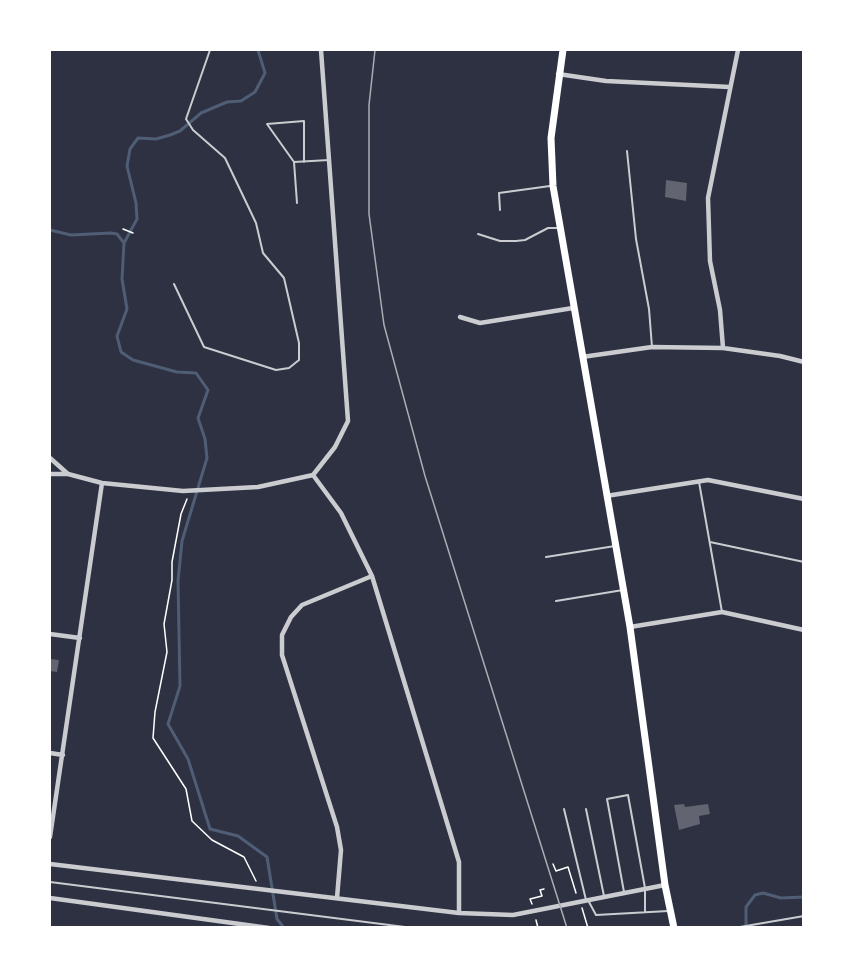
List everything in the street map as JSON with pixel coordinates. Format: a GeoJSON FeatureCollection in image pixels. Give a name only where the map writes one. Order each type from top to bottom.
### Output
{"type":"FeatureCollection","features":[{"type":"Feature","properties":{"kind":"main road"},"geometry":{"type":"LineString","coordinates":[[563,50],[551,138],[553,186],[630,627],[665,885],[674,927]]}},
{"type":"Feature","properties":{"kind":"street"},"geometry":{"type":"LineString","coordinates":[[50,474],[68,474],[102,483],[145,489],[193,490],[258,487],[313,475],[335,447],[348,421],[321,50]]}},
{"type":"Feature","properties":{"kind":"street"},"geometry":{"type":"LineString","coordinates":[[723,348],[720,310],[710,261],[708,198],[738,50]]}},
{"type":"Feature","properties":{"kind":"street"},"geometry":{"type":"LineString","coordinates":[[558,74],[606,81],[730,87]]}},
{"type":"Feature","properties":{"kind":"street"},"geometry":{"type":"LineString","coordinates":[[460,317],[480,323],[573,308]]}},
{"type":"Feature","properties":{"kind":"street"},"geometry":{"type":"LineString","coordinates":[[582,357],[652,347],[723,348],[780,356],[804,362]]}},
{"type":"Feature","properties":{"kind":"street"},"geometry":{"type":"LineString","coordinates":[[50,458],[68,474]]}},
{"type":"Feature","properties":{"kind":"street"},"geometry":{"type":"LineString","coordinates":[[313,475],[341,513],[372,576],[459,862],[459,913]]}},
{"type":"Feature","properties":{"kind":"street"},"geometry":{"type":"LineString","coordinates":[[606,496],[708,480],[804,499]]}},
{"type":"Feature","properties":{"kind":"street"},"geometry":{"type":"LineString","coordinates":[[50,837],[102,483]]}},
{"type":"Feature","properties":{"kind":"street"},"geometry":{"type":"LineString","coordinates":[[337,898],[340,850],[338,827],[282,655],[282,635],[291,617],[302,604],[372,576]]}},
{"type":"Feature","properties":{"kind":"street"},"geometry":{"type":"LineString","coordinates":[[630,627],[722,612],[804,630]]}},
{"type":"Feature","properties":{"kind":"street"},"geometry":{"type":"LineString","coordinates":[[50,634],[80,638]]}},
{"type":"Feature","properties":{"kind":"street"},"geometry":{"type":"LineString","coordinates":[[50,753],[63,755]]}},
{"type":"Feature","properties":{"kind":"street"},"geometry":{"type":"LineString","coordinates":[[50,864],[459,913],[513,915],[665,885]]}},
{"type":"Feature","properties":{"kind":"street"},"geometry":{"type":"LineString","coordinates":[[50,897],[269,927]]}},
{"type":"Feature","properties":{"kind":"lane"},"geometry":{"type":"LineString","coordinates":[[174,284],[204,347],[276,370],[289,368],[298,360],[299,343],[284,278],[262,253],[256,223],[225,158],[193,130],[186,119],[210,50]]}},
{"type":"Feature","properties":{"kind":"lane"},"geometry":{"type":"LineString","coordinates":[[297,203],[294,162],[267,124],[304,121],[304,162]]}},
{"type":"Feature","properties":{"kind":"lane"},"geometry":{"type":"LineString","coordinates":[[627,151],[636,239],[649,309],[652,347]]}},
{"type":"Feature","properties":{"kind":"lane"},"geometry":{"type":"LineString","coordinates":[[294,162],[329,160]]}},
{"type":"Feature","properties":{"kind":"lane"},"geometry":{"type":"LineString","coordinates":[[500,210],[499,193],[553,186]]}},
{"type":"Feature","properties":{"kind":"lane"},"geometry":{"type":"LineString","coordinates":[[478,234],[500,241],[516,241],[525,240],[548,228],[560,228]]}},
{"type":"Feature","properties":{"kind":"lane"},"geometry":{"type":"LineString","coordinates":[[699,482],[722,612]]}},
{"type":"Feature","properties":{"kind":"lane"},"geometry":{"type":"LineString","coordinates":[[710,542],[804,562]]}},
{"type":"Feature","properties":{"kind":"lane"},"geometry":{"type":"LineString","coordinates":[[546,557],[615,546]]}},
{"type":"Feature","properties":{"kind":"lane"},"geometry":{"type":"LineString","coordinates":[[556,602],[623,590]]}},
{"type":"Feature","properties":{"kind":"lane"},"geometry":{"type":"LineString","coordinates":[[624,892],[606,799],[628,795],[645,888],[645,912]]}},
{"type":"Feature","properties":{"kind":"lane"},"geometry":{"type":"LineString","coordinates":[[564,809],[587,899],[596,915],[671,910]]}},
{"type":"Feature","properties":{"kind":"lane"},"geometry":{"type":"LineString","coordinates":[[586,809],[604,896]]}},
{"type":"Feature","properties":{"kind":"lane"},"geometry":{"type":"LineString","coordinates":[[50,882],[412,927]]}},
{"type":"Feature","properties":{"kind":"lane"},"geometry":{"type":"LineString","coordinates":[[734,927],[754,926],[804,916]]}},
{"type":"Feature","properties":{"kind":"path"},"geometry":{"type":"LineString","coordinates":[[123,229],[133,233]]}},
{"type":"Feature","properties":{"kind":"path"},"geometry":{"type":"LineString","coordinates":[[193,490],[181,514],[172,562],[172,580],[164,624],[167,652],[154,712],[153,738],[186,789],[192,821],[212,840],[244,858],[260,890]]}},
{"type":"Feature","properties":{"kind":"path"},"geometry":{"type":"LineString","coordinates":[[553,864],[556,871],[567,867],[576,893]]}},
{"type":"Feature","properties":{"kind":"path"},"geometry":{"type":"LineString","coordinates":[[531,902],[530,899],[542,896],[540,890],[544,889]]}},
{"type":"Feature","properties":{"kind":"path"},"geometry":{"type":"LineString","coordinates":[[582,907],[588,927]]}},
{"type":"Feature","properties":{"kind":"path"},"geometry":{"type":"LineString","coordinates":[[536,920],[538,927]]}},
{"type":"Feature","properties":{"kind":"building"},"geometry":{"type":"Polygon","coordinates":[[[666,180],[687,183],[686,201],[665,197],[666,180]]]}},
{"type":"Feature","properties":{"kind":"building"},"geometry":{"type":"Polygon","coordinates":[[[50,659],[59,660],[57,672],[50,671],[50,659]]]}},
{"type":"Feature","properties":{"kind":"building"},"geometry":{"type":"Polygon","coordinates":[[[684,804],[685,807],[708,804],[710,814],[699,816],[700,824],[679,830],[674,805],[684,804]]]}},
{"type":"Feature","properties":{"kind":"waterway"},"geometry":{"type":"LineString","coordinates":[[258,50],[265,73],[255,92],[241,101],[227,102],[201,113],[180,131],[170,135],[156,139],[138,138],[130,149],[127,166],[136,203],[137,219],[124,243],[122,279],[127,309],[117,336],[121,352],[133,360],[177,372],[196,373],[208,390],[198,418],[205,439],[207,458],[182,541],[178,581],[180,686],[168,724],[188,759],[210,829],[238,836],[267,857],[277,919],[284,928]]}},
{"type":"Feature","properties":{"kind":"waterway"},"geometry":{"type":"LineString","coordinates":[[50,230],[71,235],[117,234],[124,243]]}},
{"type":"Feature","properties":{"kind":"waterway"},"geometry":{"type":"LineString","coordinates":[[746,928],[746,907],[755,895],[763,893],[781,898],[804,897]]}},
{"type":"Feature","properties":{"kind":"tram line"},"geometry":{"type":"LineString","coordinates":[[375,50],[369,105],[369,214],[384,325],[425,476],[567,928]]}}]}
